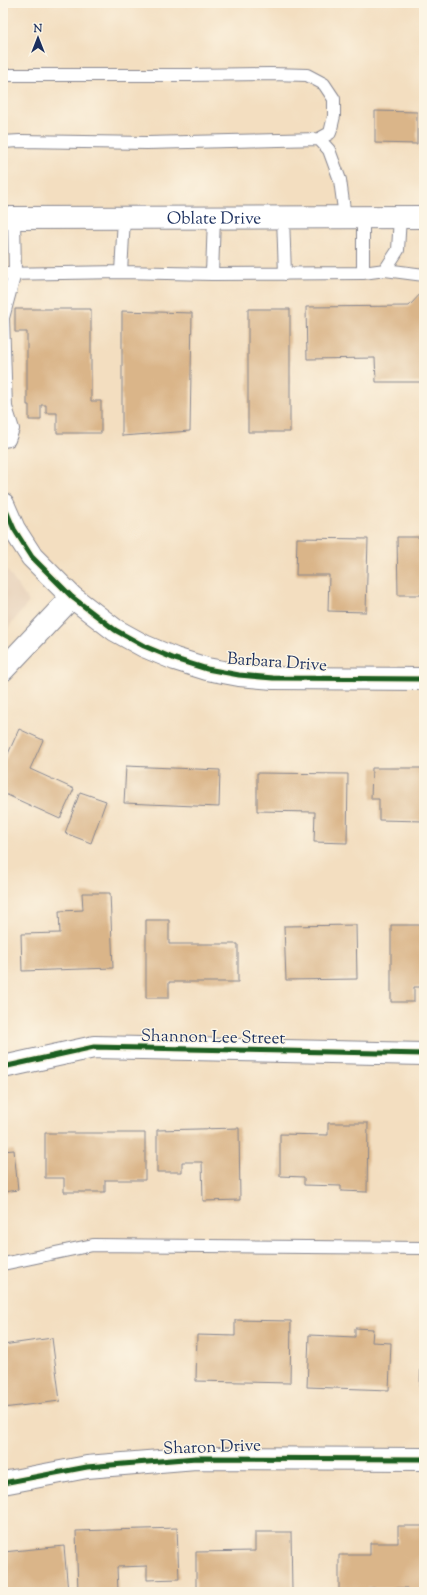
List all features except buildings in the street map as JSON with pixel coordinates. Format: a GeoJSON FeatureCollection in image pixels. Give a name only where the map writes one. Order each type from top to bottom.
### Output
{"type":"FeatureCollection","features":[{"type":"Feature","properties":{"kind":"street","name":"Oblate Drive"},"geometry":{"type":"LineString","coordinates":[[8,218],[424,217]]}},
{"type":"Feature","properties":{"kind":"street","name":"Barbara Drive"},"geometry":{"type":"LineString","coordinates":[[3,504],[14,529],[32,557],[72,597],[114,630],[144,646],[175,659],[207,669],[239,675],[273,678],[424,679]]}},
{"type":"Feature","properties":{"kind":"street"},"geometry":{"type":"LineString","coordinates":[[3,670],[72,597]]}},
{"type":"Feature","properties":{"kind":"street","name":"Shannon Lee Street"},"geometry":{"type":"LineString","coordinates":[[3,1066],[94,1047],[424,1054]]}},
{"type":"Feature","properties":{"kind":"street","name":"Sharon Drive"},"geometry":{"type":"LineString","coordinates":[[3,1483],[88,1467],[196,1458],[424,1459]]}},
{"type":"Feature","properties":{"kind":"lane"},"geometry":{"type":"LineString","coordinates":[[3,75],[189,76],[271,74],[307,76],[324,84],[334,99],[334,116],[330,133],[319,139],[147,143],[3,142]]}},
{"type":"Feature","properties":{"kind":"lane"},"geometry":{"type":"LineString","coordinates":[[319,139],[329,150],[354,217],[363,273]]}},
{"type":"Feature","properties":{"kind":"lane"},"geometry":{"type":"LineString","coordinates":[[283,217],[285,274]]}},
{"type":"Feature","properties":{"kind":"lane"},"geometry":{"type":"LineString","coordinates":[[385,270],[398,250],[400,217]]}},
{"type":"Feature","properties":{"kind":"lane"},"geometry":{"type":"LineString","coordinates":[[3,441],[9,440],[13,429],[6,407],[3,318],[9,274],[8,218]]}},
{"type":"Feature","properties":{"kind":"lane"},"geometry":{"type":"LineString","coordinates":[[120,272],[124,218]]}},
{"type":"Feature","properties":{"kind":"lane"},"geometry":{"type":"LineString","coordinates":[[212,274],[214,218]]}},
{"type":"Feature","properties":{"kind":"lane"},"geometry":{"type":"LineString","coordinates":[[9,274],[120,272],[285,274],[363,273],[385,270],[424,275]]}},
{"type":"Feature","properties":{"kind":"lane"},"geometry":{"type":"LineString","coordinates":[[3,1264],[93,1245],[424,1248]]}},
{"type":"Feature","properties":{"kind":"shaded area"},"geometry":{"type":"Polygon","coordinates":[[[3,564],[29,602],[3,634],[3,564]]]}},
{"type":"Feature","properties":{"kind":"cycle path"},"geometry":{"type":"LineString","coordinates":[[3,504],[14,529],[32,557],[72,597],[115,630],[144,646],[175,659],[207,669],[239,675],[273,678],[424,679]]}},
{"type":"Feature","properties":{"kind":"cycle path"},"geometry":{"type":"LineString","coordinates":[[3,1067],[94,1047],[424,1054]]}},
{"type":"Feature","properties":{"kind":"cycle path"},"geometry":{"type":"LineString","coordinates":[[3,1483],[87,1467],[196,1458],[424,1459]]}}]}
